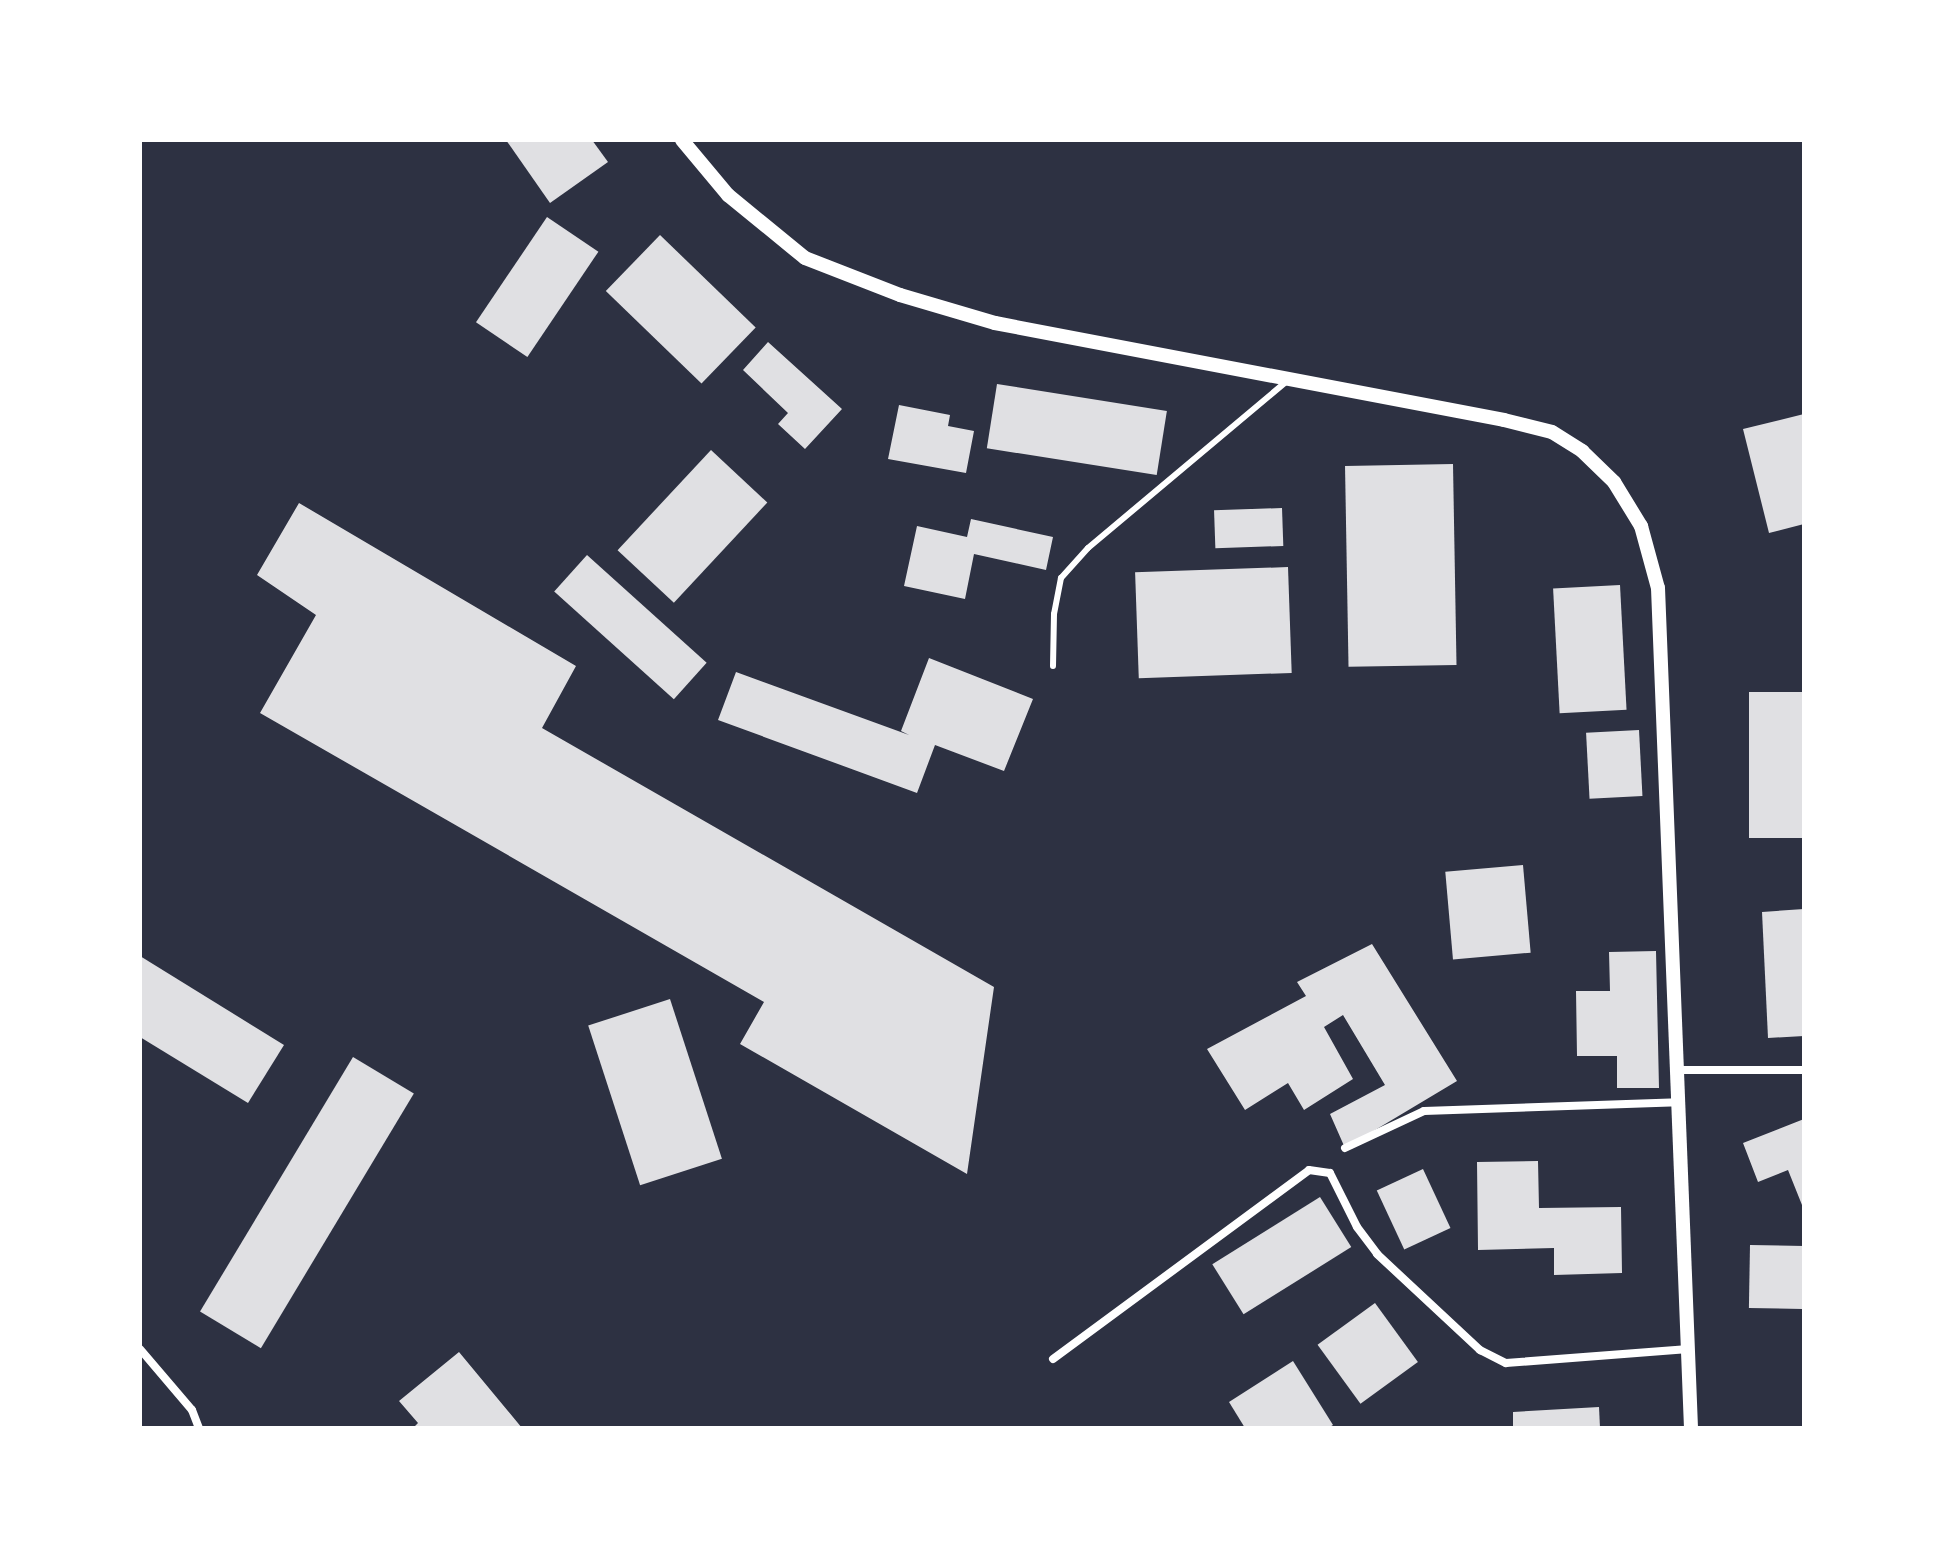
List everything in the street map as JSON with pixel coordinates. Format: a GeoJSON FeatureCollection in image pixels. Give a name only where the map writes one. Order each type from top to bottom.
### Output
{"type":"FeatureCollection","features":[{"type":"Feature","properties":{"kind":"street"},"geometry":{"type":"LineString","coordinates":[[682,140],[728,195],[805,258],[900,295],[995,323],[1504,420],[1552,432],[1582,451],[1614,482],[1641,526],[1658,588],[1691,1428]]}},
{"type":"Feature","properties":{"kind":"street"},"geometry":{"type":"LineString","coordinates":[[1677,1070],[1804,1070]]}},
{"type":"Feature","properties":{"kind":"street"},"geometry":{"type":"LineString","coordinates":[[1345,1148],[1424,1111],[1678,1102]]}},
{"type":"Feature","properties":{"kind":"street"},"geometry":{"type":"LineString","coordinates":[[1053,1359],[1309,1170],[1330,1173],[1357,1227],[1377,1254],[1480,1350],[1506,1363],[1688,1349]]}},
{"type":"Feature","properties":{"kind":"street"},"geometry":{"type":"LineString","coordinates":[[140,1349],[192,1410],[199,1428]]}},
{"type":"Feature","properties":{"kind":"lane"},"geometry":{"type":"LineString","coordinates":[[1053,666],[1054,614],[1061,578],[1088,548],[1287,381]]}},
{"type":"Feature","properties":{"kind":"building"},"geometry":{"type":"Polygon","coordinates":[[[506,140],[592,140],[608,162],[550,203],[506,140]]]}},
{"type":"Feature","properties":{"kind":"building"},"geometry":{"type":"Polygon","coordinates":[[[547,217],[598,252],[527,357],[476,322],[547,217]]]}},
{"type":"Feature","properties":{"kind":"building"},"geometry":{"type":"Polygon","coordinates":[[[660,235],[756,327],[701,383],[606,291],[660,235]]]}},
{"type":"Feature","properties":{"kind":"building"},"geometry":{"type":"Polygon","coordinates":[[[768,342],[842,409],[805,449],[778,424],[788,413],[743,370],[768,342]]]}},
{"type":"Feature","properties":{"kind":"building"},"geometry":{"type":"Polygon","coordinates":[[[997,384],[1167,411],[1157,475],[987,448],[997,384]]]}},
{"type":"Feature","properties":{"kind":"building"},"geometry":{"type":"Polygon","coordinates":[[[899,405],[950,415],[948,426],[974,431],[966,473],[888,459],[899,405]]]}},
{"type":"Feature","properties":{"kind":"building"},"geometry":{"type":"Polygon","coordinates":[[[1804,414],[1804,524],[1769,533],[1743,429],[1804,414]]]}},
{"type":"Feature","properties":{"kind":"building"},"geometry":{"type":"Polygon","coordinates":[[[711,450],[767,503],[674,603],[618,550],[711,450]]]}},
{"type":"Feature","properties":{"kind":"building"},"geometry":{"type":"Polygon","coordinates":[[[1453,464],[1457,665],[1349,667],[1345,466],[1453,464]]]}},
{"type":"Feature","properties":{"kind":"building"},"geometry":{"type":"Polygon","coordinates":[[[299,503],[576,666],[542,728],[994,987],[967,1174],[740,1044],[764,1002],[260,713],[316,615],[257,575],[299,503]]]}},
{"type":"Feature","properties":{"kind":"building"},"geometry":{"type":"Polygon","coordinates":[[[1282,508],[1283,546],[1215,548],[1214,510],[1282,508]]]}},
{"type":"Feature","properties":{"kind":"building"},"geometry":{"type":"Polygon","coordinates":[[[971,519],[1053,537],[1046,570],[974,554],[965,599],[904,586],[917,526],[967,537],[971,519]]]}},
{"type":"Feature","properties":{"kind":"building"},"geometry":{"type":"Polygon","coordinates":[[[587,555],[707,663],[674,699],[554,591],[587,555]]]}},
{"type":"Feature","properties":{"kind":"building"},"geometry":{"type":"Polygon","coordinates":[[[1288,567],[1292,673],[1139,678],[1135,572],[1288,567]]]}},
{"type":"Feature","properties":{"kind":"building"},"geometry":{"type":"Polygon","coordinates":[[[1620,585],[1627,710],[1560,713],[1553,589],[1620,585]]]}},
{"type":"Feature","properties":{"kind":"building"},"geometry":{"type":"Polygon","coordinates":[[[929,658],[1033,699],[1004,771],[935,745],[917,793],[718,720],[736,672],[909,735],[901,731],[929,658]]]}},
{"type":"Feature","properties":{"kind":"building"},"geometry":{"type":"Polygon","coordinates":[[[1749,692],[1804,692],[1804,838],[1749,838],[1749,692]]]}},
{"type":"Feature","properties":{"kind":"building"},"geometry":{"type":"Polygon","coordinates":[[[1639,730],[1642,796],[1590,799],[1586,733],[1639,730]]]}},
{"type":"Feature","properties":{"kind":"building"},"geometry":{"type":"Polygon","coordinates":[[[1523,865],[1531,953],[1453,959],[1445,872],[1523,865]]]}},
{"type":"Feature","properties":{"kind":"building"},"geometry":{"type":"Polygon","coordinates":[[[1804,909],[1804,1036],[1768,1038],[1762,912],[1804,909]]]}},
{"type":"Feature","properties":{"kind":"building"},"geometry":{"type":"Polygon","coordinates":[[[1372,944],[1457,1081],[1345,1148],[1330,1114],[1385,1085],[1343,1015],[1324,1027],[1353,1079],[1304,1110],[1288,1083],[1245,1110],[1207,1049],[1306,996],[1297,982],[1372,944]]]}},
{"type":"Feature","properties":{"kind":"building"},"geometry":{"type":"Polygon","coordinates":[[[1656,951],[1659,1088],[1617,1088],[1617,1056],[1577,1056],[1576,991],[1610,991],[1609,952],[1656,951]]]}},
{"type":"Feature","properties":{"kind":"building"},"geometry":{"type":"Polygon","coordinates":[[[140,956],[284,1045],[248,1103],[140,1037],[140,956]]]}},
{"type":"Feature","properties":{"kind":"building"},"geometry":{"type":"Polygon","coordinates":[[[670,999],[722,1159],[640,1185],[588,1026],[670,999]]]}},
{"type":"Feature","properties":{"kind":"building"},"geometry":{"type":"Polygon","coordinates":[[[353,1057],[414,1094],[261,1348],[200,1312],[353,1057]]]}},
{"type":"Feature","properties":{"kind":"building"},"geometry":{"type":"Polygon","coordinates":[[[1804,1119],[1804,1210],[1788,1170],[1758,1182],[1743,1143],[1804,1119]]]}},
{"type":"Feature","properties":{"kind":"building"},"geometry":{"type":"Polygon","coordinates":[[[1538,1161],[1539,1208],[1621,1207],[1622,1273],[1554,1275],[1554,1248],[1478,1250],[1477,1162],[1538,1161]]]}},
{"type":"Feature","properties":{"kind":"building"},"geometry":{"type":"Polygon","coordinates":[[[1423,1169],[1450,1228],[1404,1249],[1377,1191],[1423,1169]]]}},
{"type":"Feature","properties":{"kind":"building"},"geometry":{"type":"Polygon","coordinates":[[[1320,1197],[1351,1247],[1244,1314],[1212,1264],[1320,1197]]]}},
{"type":"Feature","properties":{"kind":"building"},"geometry":{"type":"Polygon","coordinates":[[[1750,1245],[1804,1246],[1803,1309],[1749,1308],[1750,1245]]]}},
{"type":"Feature","properties":{"kind":"building"},"geometry":{"type":"Polygon","coordinates":[[[1375,1303],[1418,1362],[1360,1404],[1318,1345],[1375,1303]]]}},
{"type":"Feature","properties":{"kind":"building"},"geometry":{"type":"Polygon","coordinates":[[[459,1352],[522,1428],[413,1428],[418,1423],[399,1401],[459,1352]]]}},
{"type":"Feature","properties":{"kind":"building"},"geometry":{"type":"Polygon","coordinates":[[[1293,1361],[1333,1425],[1328,1428],[1245,1428],[1229,1402],[1293,1361]]]}},
{"type":"Feature","properties":{"kind":"building"},"geometry":{"type":"Polygon","coordinates":[[[1599,1407],[1600,1428],[1513,1428],[1513,1412],[1599,1407]]]}}]}
